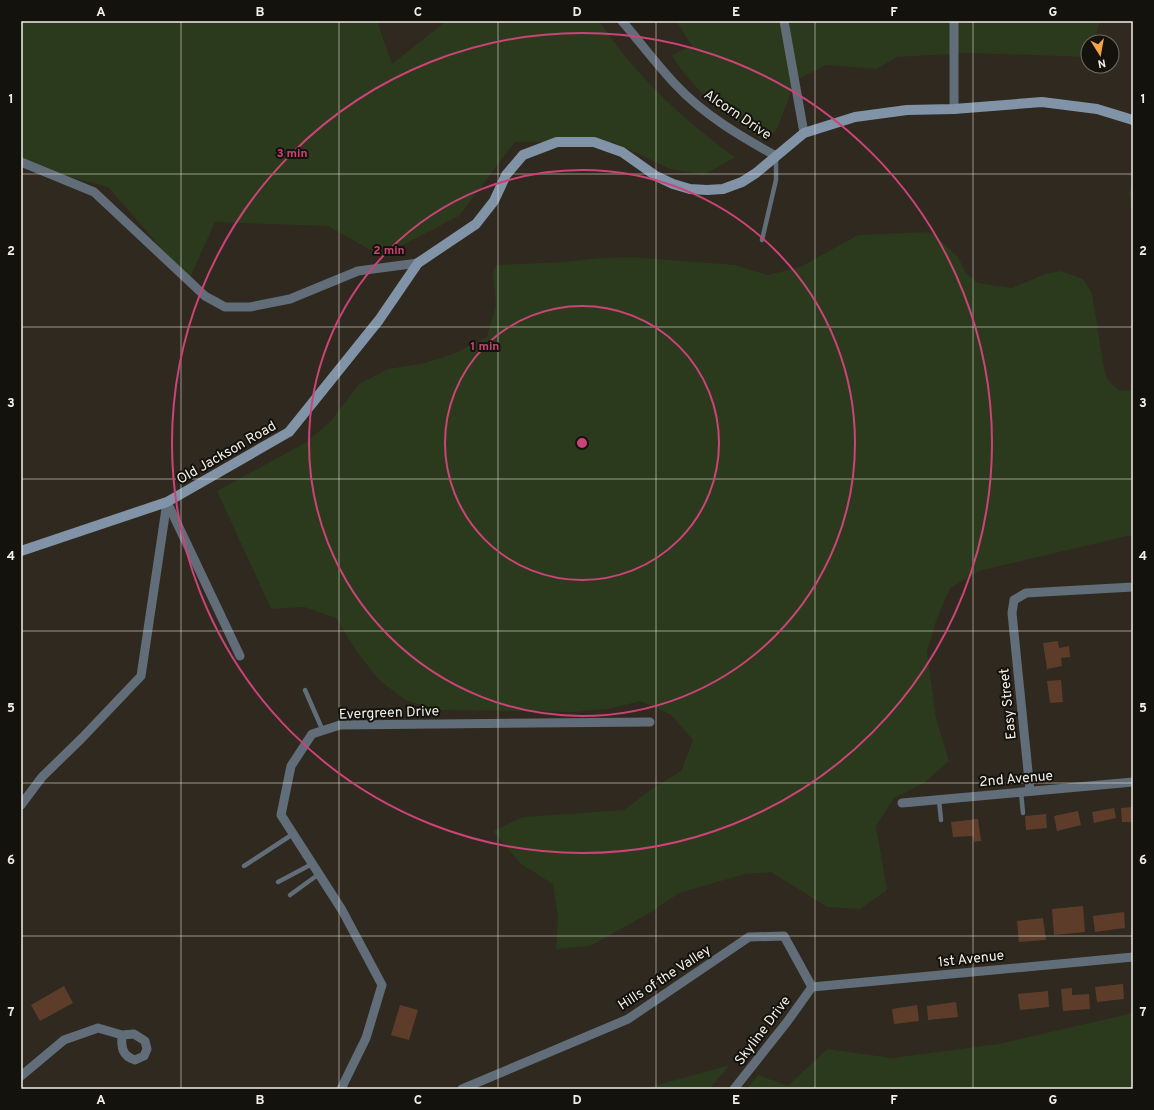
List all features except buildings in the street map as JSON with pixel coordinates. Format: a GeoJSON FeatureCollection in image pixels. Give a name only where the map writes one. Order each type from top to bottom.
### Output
{"type":"FeatureCollection","features":[{"type":"Feature","properties":{"kind":"street","name":"Alcorn Drive"},"geometry":{"type":"LineString","coordinates":[[622,21],[661,68],[694,101],[721,123],[776,156]]}},
{"type":"Feature","properties":{"kind":"street"},"geometry":{"type":"LineString","coordinates":[[784,21],[804,133]]}},
{"type":"Feature","properties":{"kind":"street"},"geometry":{"type":"LineString","coordinates":[[954,21],[954,110]]}},
{"type":"Feature","properties":{"kind":"street"},"geometry":{"type":"LineString","coordinates":[[21,162],[94,192],[205,296],[225,307],[250,307],[290,299],[358,271],[418,263],[476,224],[494,201],[506,175],[523,155],[557,142],[594,142],[622,152],[656,176],[690,189],[723,189],[742,182],[804,133],[855,117],[907,110],[954,110],[1042,102],[1097,109],[1133,120]]}},
{"type":"Feature","properties":{"kind":"street","name":"Old Jackson Road"},"geometry":{"type":"LineString","coordinates":[[21,551],[167,502],[289,432],[379,320],[418,263]]}},
{"type":"Feature","properties":{"kind":"street"},"geometry":{"type":"LineString","coordinates":[[167,502],[240,656]]}},
{"type":"Feature","properties":{"kind":"street"},"geometry":{"type":"LineString","coordinates":[[21,805],[42,777],[82,738],[141,676],[167,502]]}},
{"type":"Feature","properties":{"kind":"street","name":"Easy Street"},"geometry":{"type":"LineString","coordinates":[[1026,792],[1012,613],[1014,600],[1026,593],[1133,587]]}},
{"type":"Feature","properties":{"kind":"street","name":"Evergreen Drive"},"geometry":{"type":"LineString","coordinates":[[342,1089],[366,1038],[382,985],[342,910],[281,815],[291,766],[312,734],[340,725],[650,722]]}},
{"type":"Feature","properties":{"kind":"street","name":"2nd Avenue"},"geometry":{"type":"LineString","coordinates":[[902,803],[1133,782]]}},
{"type":"Feature","properties":{"kind":"street","name":"Hills of the Valley"},"geometry":{"type":"LineString","coordinates":[[462,1089],[628,1019],[749,937],[784,936],[812,987]]}},
{"type":"Feature","properties":{"kind":"street","name":"1st Avenue"},"geometry":{"type":"LineString","coordinates":[[812,987],[1133,957]]}},
{"type":"Feature","properties":{"kind":"street","name":"Skyline Drive"},"geometry":{"type":"LineString","coordinates":[[734,1089],[787,1022],[812,987]]}},
{"type":"Feature","properties":{"kind":"street"},"geometry":{"type":"LineString","coordinates":[[21,1076],[64,1040],[98,1028],[122,1035]]}},
{"type":"Feature","properties":{"kind":"lane"},"geometry":{"type":"LineString","coordinates":[[762,240],[776,180],[776,156]]}},
{"type":"Feature","properties":{"kind":"lane"},"geometry":{"type":"LineString","coordinates":[[305,690],[323,731]]}},
{"type":"Feature","properties":{"kind":"lane"},"geometry":{"type":"LineString","coordinates":[[1023,813],[1026,792]]}},
{"type":"Feature","properties":{"kind":"lane"},"geometry":{"type":"LineString","coordinates":[[939,800],[941,820]]}},
{"type":"Feature","properties":{"kind":"lane"},"geometry":{"type":"LineString","coordinates":[[244,866],[293,834]]}},
{"type":"Feature","properties":{"kind":"lane"},"geometry":{"type":"LineString","coordinates":[[278,882],[312,864]]}},
{"type":"Feature","properties":{"kind":"lane"},"geometry":{"type":"LineString","coordinates":[[290,895],[319,874]]}},
{"type":"Feature","properties":{"kind":"green space"},"geometry":{"type":"Polygon","coordinates":[[[21,21],[377,21],[392,64],[446,21],[599,21],[644,78],[678,112],[735,157],[704,175],[670,169],[613,142],[515,142],[459,216],[381,256],[328,226],[215,222],[189,280],[108,187],[21,164],[21,21]]]}},
{"type":"Feature","properties":{"kind":"green space"},"geometry":{"type":"Polygon","coordinates":[[[676,21],[1100,21],[1096,34],[1080,34],[1080,57],[967,53],[897,57],[876,69],[826,65],[796,80],[776,131],[762,140],[712,102],[690,81],[672,55],[692,46],[676,21]]]}},
{"type":"Feature","properties":{"kind":"green space"},"geometry":{"type":"Polygon","coordinates":[[[1133,182],[1133,213],[1129,194],[1133,182]]]}},
{"type":"Feature","properties":{"kind":"green space"},"geometry":{"type":"Polygon","coordinates":[[[924,232],[934,234],[958,257],[966,273],[978,283],[1012,288],[1045,274],[1061,271],[1083,279],[1092,293],[1107,379],[1119,391],[1133,390],[1133,536],[1127,536],[979,571],[950,588],[936,621],[927,652],[936,718],[949,761],[924,783],[894,798],[876,826],[887,890],[860,909],[827,907],[771,872],[745,874],[679,893],[651,912],[590,946],[556,949],[558,917],[553,884],[521,864],[493,831],[523,817],[624,810],[652,789],[681,771],[693,740],[671,715],[641,701],[608,709],[574,712],[438,710],[405,700],[378,679],[357,652],[336,618],[304,607],[271,609],[217,491],[305,443],[330,422],[359,384],[388,369],[421,364],[453,354],[487,337],[496,305],[493,271],[497,265],[632,257],[735,265],[768,275],[800,267],[858,235],[924,232]]]}},
{"type":"Feature","properties":{"kind":"green space"},"geometry":{"type":"Polygon","coordinates":[[[1133,1013],[1133,1089],[747,1089],[758,1075],[788,1086],[827,1049],[892,1058],[999,1044],[1133,1013]]]}},
{"type":"Feature","properties":{"kind":"green space"},"geometry":{"type":"Polygon","coordinates":[[[730,1065],[709,1089],[644,1089],[646,1088],[730,1065]]]}}]}
